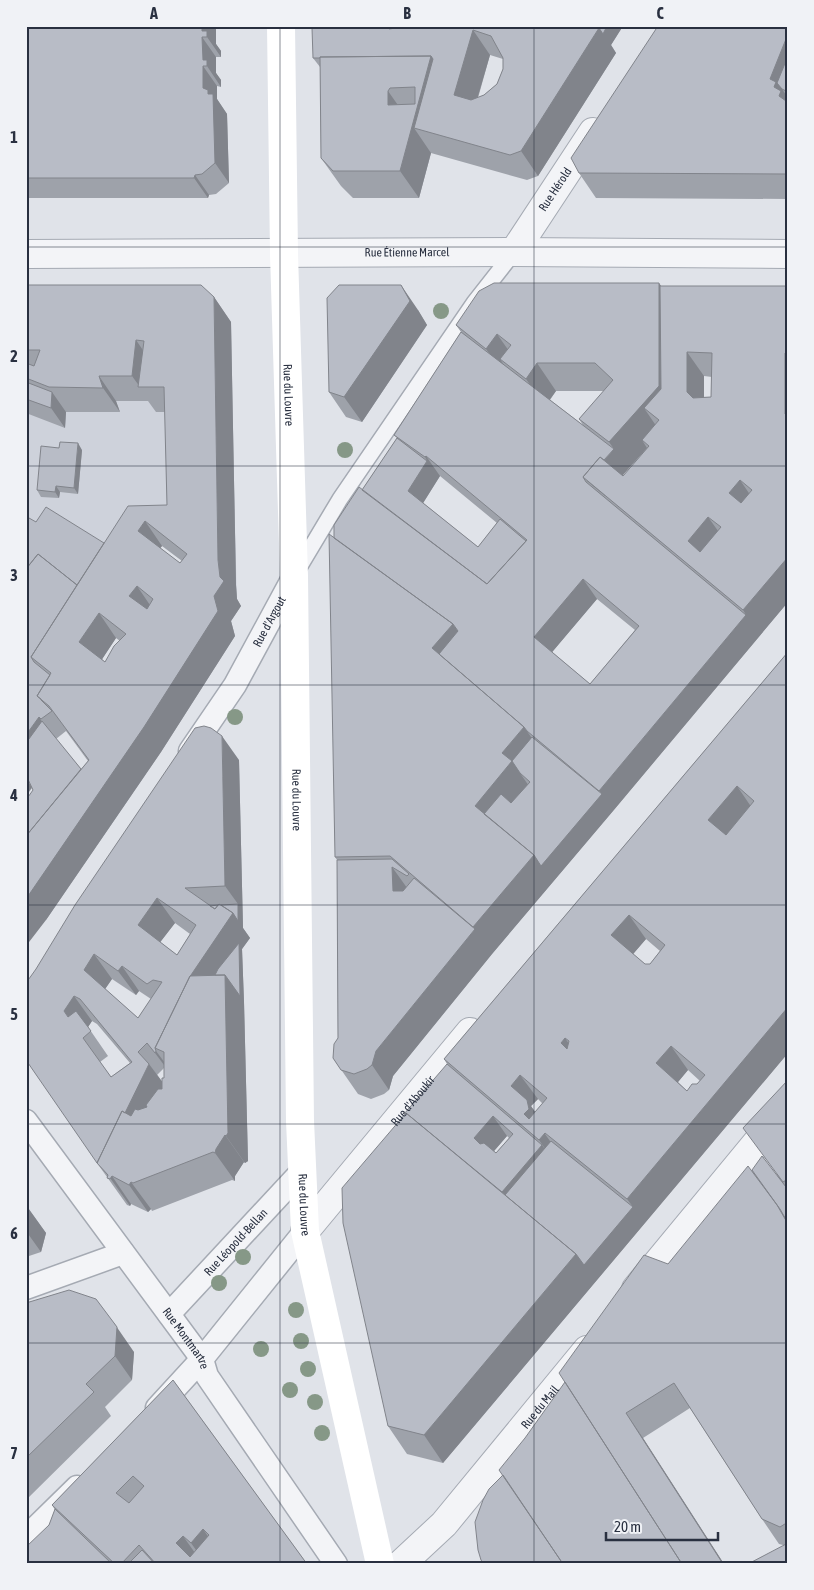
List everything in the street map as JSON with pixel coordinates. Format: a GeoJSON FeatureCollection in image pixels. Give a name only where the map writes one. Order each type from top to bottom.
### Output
{"type":"FeatureCollection","features":[{"type":"Feature","properties":{"kind":"main road","name":"Rue du Louvre"},"geometry":{"type":"LineString","coordinates":[[281,26],[284,254],[294,576],[302,1171],[305,1231],[380,1564]]}},
{"type":"Feature","properties":{"kind":"street","name":"Rue Hérold"},"geometry":{"type":"LineString","coordinates":[[514,252],[608,108]]}},
{"type":"Feature","properties":{"kind":"street","name":"Rue Étienne Marcel"},"geometry":{"type":"LineString","coordinates":[[26,254],[514,252],[788,254]]}},
{"type":"Feature","properties":{"kind":"street","name":"Rue d'Argout"},"geometry":{"type":"LineString","coordinates":[[180,766],[235,685],[294,576]]}},
{"type":"Feature","properties":{"kind":"street","name":"Rue d'Aboukir"},"geometry":{"type":"LineString","coordinates":[[145,1420],[180,1385],[202,1359],[486,1012]]}},
{"type":"Feature","properties":{"kind":"street"},"geometry":{"type":"LineString","coordinates":[[619,1311],[788,1105]]}},
{"type":"Feature","properties":{"kind":"street","name":"Rue Montmartre"},"geometry":{"type":"LineString","coordinates":[[26,1121],[202,1359],[207,1376],[336,1564]]}},
{"type":"Feature","properties":{"kind":"street","name":"Rue Léopold-Bellan"},"geometry":{"type":"LineString","coordinates":[[169,1314],[302,1171]]}},
{"type":"Feature","properties":{"kind":"street"},"geometry":{"type":"LineString","coordinates":[[26,1288],[123,1253]]}},
{"type":"Feature","properties":{"kind":"street","name":"Rue du Mail"},"geometry":{"type":"LineString","coordinates":[[401,1564],[444,1524],[600,1334]]}},
{"type":"Feature","properties":{"kind":"street"},"geometry":{"type":"LineString","coordinates":[[26,1537],[89,1475]]}},
{"type":"Feature","properties":{"kind":"lane","name":"Rue d'Argout"},"geometry":{"type":"LineString","coordinates":[[294,576],[340,499],[474,303],[514,252]]}},
{"type":"Feature","properties":{"kind":"shaded area"},"geometry":{"type":"Polygon","coordinates":[[[26,396],[120,412],[116,401],[150,401],[232,412],[237,602],[146,532],[26,598],[26,396]]]}},
{"type":"Feature","properties":{"kind":"building"},"geometry":{"type":"Polygon","coordinates":[[[26,26],[202,26],[202,31],[207,31],[207,37],[202,37],[203,60],[207,60],[207,66],[203,66],[203,88],[208,90],[208,94],[213,94],[215,163],[202,174],[195,175],[194,178],[26,178],[26,26]]]}},
{"type":"Feature","properties":{"kind":"building"},"geometry":{"type":"Polygon","coordinates":[[[389,26],[389,29],[410,26],[592,26],[599,28],[521,151],[510,155],[414,128],[433,59],[431,56],[313,58],[312,28],[389,26]],[[473,30],[454,95],[471,100],[484,95],[497,84],[503,69],[503,58],[491,36],[473,30]]]}},
{"type":"Feature","properties":{"kind":"building"},"geometry":{"type":"Polygon","coordinates":[[[592,26],[607,26],[603,34],[599,28],[592,26]]]}},
{"type":"Feature","properties":{"kind":"building"},"geometry":{"type":"Polygon","coordinates":[[[658,26],[788,26],[788,34],[770,79],[776,82],[774,87],[781,91],[779,96],[786,101],[788,98],[788,174],[579,173],[571,158],[658,26]]]}},
{"type":"Feature","properties":{"kind":"building"},"geometry":{"type":"Polygon","coordinates":[[[431,56],[400,171],[333,171],[321,158],[320,57],[431,56]],[[415,87],[390,88],[388,91],[388,105],[415,104],[415,87]]]}},
{"type":"Feature","properties":{"kind":"building"},"geometry":{"type":"Polygon","coordinates":[[[788,56],[788,92],[777,83],[788,56]]]}},
{"type":"Feature","properties":{"kind":"building"},"geometry":{"type":"Polygon","coordinates":[[[494,283],[659,283],[659,386],[609,442],[579,419],[613,380],[595,363],[537,363],[526,379],[500,359],[511,345],[497,334],[486,349],[456,325],[479,291],[494,283]]]}},
{"type":"Feature","properties":{"kind":"building"},"geometry":{"type":"Polygon","coordinates":[[[26,285],[201,285],[214,297],[218,560],[220,577],[224,581],[214,596],[218,611],[144,727],[26,899],[26,836],[89,760],[49,706],[37,696],[51,673],[31,657],[128,506],[167,505],[164,387],[138,387],[144,341],[136,340],[132,376],[99,376],[103,388],[49,387],[26,378],[26,363],[34,366],[40,350],[26,350],[26,285]],[[145,521],[138,531],[180,563],[187,554],[145,521]],[[137,586],[129,596],[147,609],[153,599],[137,586]],[[99,613],[79,642],[105,662],[114,646],[126,634],[99,613]]]}},
{"type":"Feature","properties":{"kind":"building"},"geometry":{"type":"Polygon","coordinates":[[[339,285],[401,285],[410,301],[344,397],[329,392],[327,298],[339,285]]]}},
{"type":"Feature","properties":{"kind":"building"},"geometry":{"type":"Polygon","coordinates":[[[660,286],[788,286],[788,353],[785,353],[785,414],[788,417],[788,557],[743,610],[583,477],[600,457],[623,476],[649,446],[642,440],[659,420],[644,408],[661,389],[660,286]],[[687,352],[687,392],[693,398],[711,397],[712,353],[687,352]],[[740,480],[729,493],[741,503],[752,490],[740,480]],[[708,517],[688,541],[700,552],[721,527],[708,517]]]}},
{"type":"Feature","properties":{"kind":"building"},"geometry":{"type":"Polygon","coordinates":[[[461,332],[614,449],[604,460],[600,457],[583,477],[586,482],[746,615],[599,791],[439,654],[458,631],[453,624],[334,538],[334,525],[359,487],[487,584],[527,540],[426,456],[394,435],[461,332]],[[583,579],[534,637],[590,684],[639,626],[583,579]]]}},
{"type":"Feature","properties":{"kind":"building"},"geometry":{"type":"Polygon","coordinates":[[[26,382],[52,392],[51,408],[26,399],[26,382]]]}},
{"type":"Feature","properties":{"kind":"building"},"geometry":{"type":"Polygon","coordinates":[[[397,438],[427,461],[408,491],[478,547],[500,519],[526,541],[487,584],[362,490],[397,438]]]}},
{"type":"Feature","properties":{"kind":"building"},"geometry":{"type":"Polygon","coordinates":[[[60,442],[78,443],[74,488],[56,486],[55,492],[37,490],[41,446],[59,448],[60,442]]]}},
{"type":"Feature","properties":{"kind":"building"},"geometry":{"type":"Polygon","coordinates":[[[46,507],[104,543],[77,585],[38,554],[26,569],[26,523],[29,518],[36,522],[46,507]]]}},
{"type":"Feature","properties":{"kind":"building"},"geometry":{"type":"Polygon","coordinates":[[[329,534],[453,624],[432,648],[524,727],[502,753],[512,761],[475,806],[534,855],[473,927],[390,856],[335,857],[329,534]]]}},
{"type":"Feature","properties":{"kind":"building"},"geometry":{"type":"Polygon","coordinates":[[[38,554],[77,585],[31,657],[34,662],[50,675],[37,696],[52,711],[41,719],[39,717],[26,735],[26,569],[38,554]]]}},
{"type":"Feature","properties":{"kind":"building"},"geometry":{"type":"Polygon","coordinates":[[[788,652],[788,1007],[627,1199],[545,1133],[539,1140],[444,1059],[788,652]],[[737,786],[708,820],[726,835],[754,801],[737,786]],[[629,915],[611,935],[645,964],[650,964],[665,945],[629,915]],[[565,1038],[561,1043],[567,1049],[569,1041],[565,1038]],[[671,1046],[656,1063],[687,1091],[692,1084],[697,1084],[705,1075],[671,1046]],[[520,1075],[511,1086],[527,1100],[529,1109],[524,1114],[529,1119],[547,1098],[520,1075]]]}},
{"type":"Feature","properties":{"kind":"building"},"geometry":{"type":"Polygon","coordinates":[[[42,721],[81,769],[26,836],[26,800],[33,790],[26,775],[26,743],[42,721]]]}},
{"type":"Feature","properties":{"kind":"building"},"geometry":{"type":"Polygon","coordinates":[[[204,726],[211,728],[222,736],[225,886],[185,888],[215,909],[219,904],[233,913],[190,976],[155,1048],[155,1053],[147,1043],[138,1052],[149,1064],[125,1113],[122,1111],[97,1163],[26,1060],[26,983],[75,905],[195,728],[204,726]],[[157,898],[138,925],[177,955],[196,925],[157,898]],[[94,954],[84,970],[138,1018],[162,982],[153,980],[147,984],[122,966],[118,971],[94,954]],[[74,996],[64,1011],[68,1017],[76,1011],[91,1031],[83,1038],[111,1077],[132,1062],[80,999],[74,996]]]}},
{"type":"Feature","properties":{"kind":"building"},"geometry":{"type":"Polygon","coordinates":[[[532,737],[602,794],[541,866],[534,855],[484,814],[501,794],[511,803],[530,782],[520,773],[512,761],[532,737]]]}},
{"type":"Feature","properties":{"kind":"building"},"geometry":{"type":"Polygon","coordinates":[[[392,859],[409,874],[407,876],[392,867],[393,891],[403,891],[414,878],[475,929],[376,1051],[372,1065],[354,1074],[341,1070],[333,1058],[334,1044],[338,1038],[337,860],[392,859]]]}},
{"type":"Feature","properties":{"kind":"building"},"geometry":{"type":"Polygon","coordinates":[[[238,904],[238,921],[233,913],[221,905],[238,904]]]}},
{"type":"Feature","properties":{"kind":"building"},"geometry":{"type":"Polygon","coordinates":[[[239,943],[240,996],[225,975],[215,975],[239,943]]]}},
{"type":"Feature","properties":{"kind":"building"},"geometry":{"type":"Polygon","coordinates":[[[225,975],[228,1133],[215,1153],[213,1152],[133,1183],[131,1182],[129,1185],[112,1176],[110,1179],[107,1178],[108,1175],[97,1163],[122,1111],[131,1116],[135,1109],[147,1107],[146,1105],[158,1089],[162,1089],[164,1052],[155,1048],[190,976],[225,975]]]}},
{"type":"Feature","properties":{"kind":"building"},"geometry":{"type":"Polygon","coordinates":[[[447,1064],[542,1145],[502,1192],[406,1113],[404,1114],[447,1064]],[[493,1116],[474,1138],[480,1144],[484,1143],[496,1153],[513,1134],[493,1116]]]}},
{"type":"Feature","properties":{"kind":"building"},"geometry":{"type":"Polygon","coordinates":[[[788,1080],[788,1179],[783,1182],[743,1128],[788,1080]]]}},
{"type":"Feature","properties":{"kind":"building"},"geometry":{"type":"Polygon","coordinates":[[[406,1113],[576,1254],[424,1435],[388,1426],[343,1223],[342,1188],[406,1113]]]}},
{"type":"Feature","properties":{"kind":"building"},"geometry":{"type":"Polygon","coordinates":[[[551,1141],[633,1207],[584,1265],[576,1254],[505,1195],[551,1141]]]}},
{"type":"Feature","properties":{"kind":"building"},"geometry":{"type":"Polygon","coordinates":[[[762,1156],[786,1187],[788,1186],[788,1223],[752,1170],[762,1156]]]}},
{"type":"Feature","properties":{"kind":"building"},"geometry":{"type":"Polygon","coordinates":[[[748,1166],[777,1205],[788,1224],[788,1522],[780,1527],[762,1519],[674,1383],[626,1413],[723,1564],[682,1564],[559,1373],[644,1255],[668,1264],[748,1166]]]}},
{"type":"Feature","properties":{"kind":"building"},"geometry":{"type":"Polygon","coordinates":[[[69,1290],[96,1299],[117,1327],[115,1356],[86,1384],[94,1392],[26,1458],[26,1303],[69,1290]]]}},
{"type":"Feature","properties":{"kind":"building"},"geometry":{"type":"Polygon","coordinates":[[[173,1380],[307,1564],[156,1564],[139,1545],[121,1564],[115,1564],[52,1505],[173,1380]],[[133,1476],[116,1493],[129,1503],[144,1486],[133,1476]],[[203,1529],[191,1543],[183,1536],[176,1543],[190,1557],[209,1535],[203,1529]]]}},
{"type":"Feature","properties":{"kind":"building"},"geometry":{"type":"Polygon","coordinates":[[[565,1382],[682,1564],[563,1564],[499,1470],[525,1438],[565,1382]]]}},
{"type":"Feature","properties":{"kind":"building"},"geometry":{"type":"Polygon","coordinates":[[[503,1475],[563,1564],[484,1564],[481,1560],[475,1522],[489,1489],[503,1475]]]}},
{"type":"Feature","properties":{"kind":"building"},"geometry":{"type":"Polygon","coordinates":[[[55,1509],[112,1564],[26,1564],[26,1547],[49,1525],[55,1509]]]}},
{"type":"Feature","properties":{"kind":"building"},"geometry":{"type":"Polygon","coordinates":[[[788,1543],[788,1564],[748,1564],[788,1543]]]}},
{"type":"Feature","properties":{"kind":"building"},"geometry":{"type":"Polygon","coordinates":[[[142,1550],[155,1564],[128,1564],[142,1550]]]}}]}
